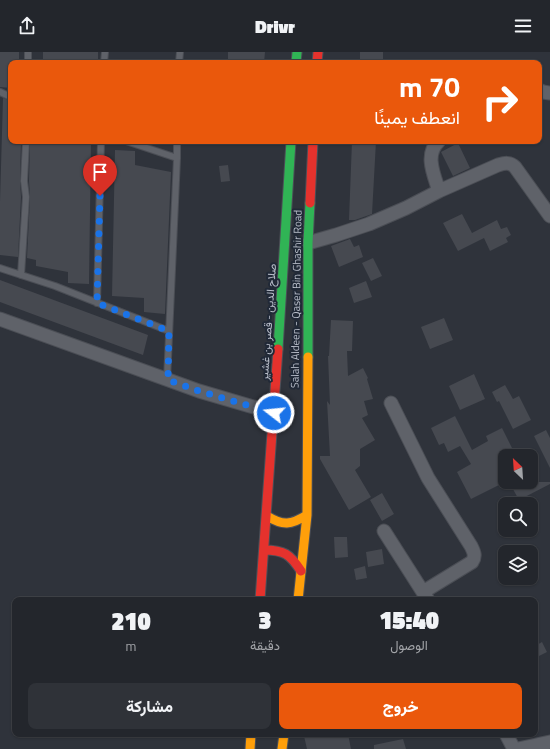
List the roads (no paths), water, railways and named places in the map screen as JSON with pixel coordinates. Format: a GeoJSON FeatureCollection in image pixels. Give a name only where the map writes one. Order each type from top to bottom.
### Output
{"type":"FeatureCollection","features":[{"type":"Feature","properties":{"kind":"highway","name":"صلاح الدين - قصر بن غشير"},"geometry":{"type":"LineString","coordinates":[[260,597],[274,413],[291,144]]}},
{"type":"Feature","properties":{"kind":"highway","name":"Salah Aldeen - Qaser Bin Ghashir Road"},"geometry":{"type":"LineString","coordinates":[[298,597],[307,516],[308,242],[313,144]]}},
{"type":"Feature","properties":{"kind":"highway"},"geometry":{"type":"LineString","coordinates":[[267,516],[276,523],[282,524],[290,524],[307,516]]}},
{"type":"Feature","properties":{"kind":"highway"},"geometry":{"type":"LineString","coordinates":[[264,550],[273,550],[286,553],[293,558],[301,570]]}},
{"type":"Feature","properties":{"kind":"highway"},"geometry":{"type":"LineString","coordinates":[[250,749],[251,737]]}},
{"type":"Feature","properties":{"kind":"highway"},"geometry":{"type":"LineString","coordinates":[[282,749],[284,737]]}},
{"type":"Feature","properties":{"kind":"street"},"geometry":{"type":"LineString","coordinates":[[437,144],[432,150],[431,159],[432,168],[439,191]]}},
{"type":"Feature","properties":{"kind":"street"},"geometry":{"type":"LineString","coordinates":[[308,242],[336,235],[369,224],[498,165],[510,163],[515,167],[550,216]]}},
{"type":"Feature","properties":{"kind":"street"},"geometry":{"type":"LineString","coordinates":[[0,319],[199,391],[274,413]]}},
{"type":"Feature","properties":{"kind":"street"},"geometry":{"type":"LineString","coordinates":[[384,531],[426,596],[474,559],[471,546],[428,478],[391,403]]}},
{"type":"Feature","properties":{"kind":"street"},"geometry":{"type":"LineString","coordinates":[[508,737],[514,749]]}},
{"type":"Feature","properties":{"kind":"street"},"geometry":{"type":"LineString","coordinates":[[518,749],[550,742]]}},
{"type":"Feature","properties":{"kind":"lane"},"geometry":{"type":"LineString","coordinates":[[21,275],[26,197],[24,181],[26,144]]}},
{"type":"Feature","properties":{"kind":"lane"},"geometry":{"type":"LineString","coordinates":[[97,303],[101,144]]}},
{"type":"Feature","properties":{"kind":"lane"},"geometry":{"type":"LineString","coordinates":[[135,144],[177,158]]}},
{"type":"Feature","properties":{"kind":"lane"},"geometry":{"type":"LineString","coordinates":[[168,380],[177,144]]}},
{"type":"Feature","properties":{"kind":"lane"},"geometry":{"type":"LineString","coordinates":[[0,268],[55,286],[169,331]]}}]}
